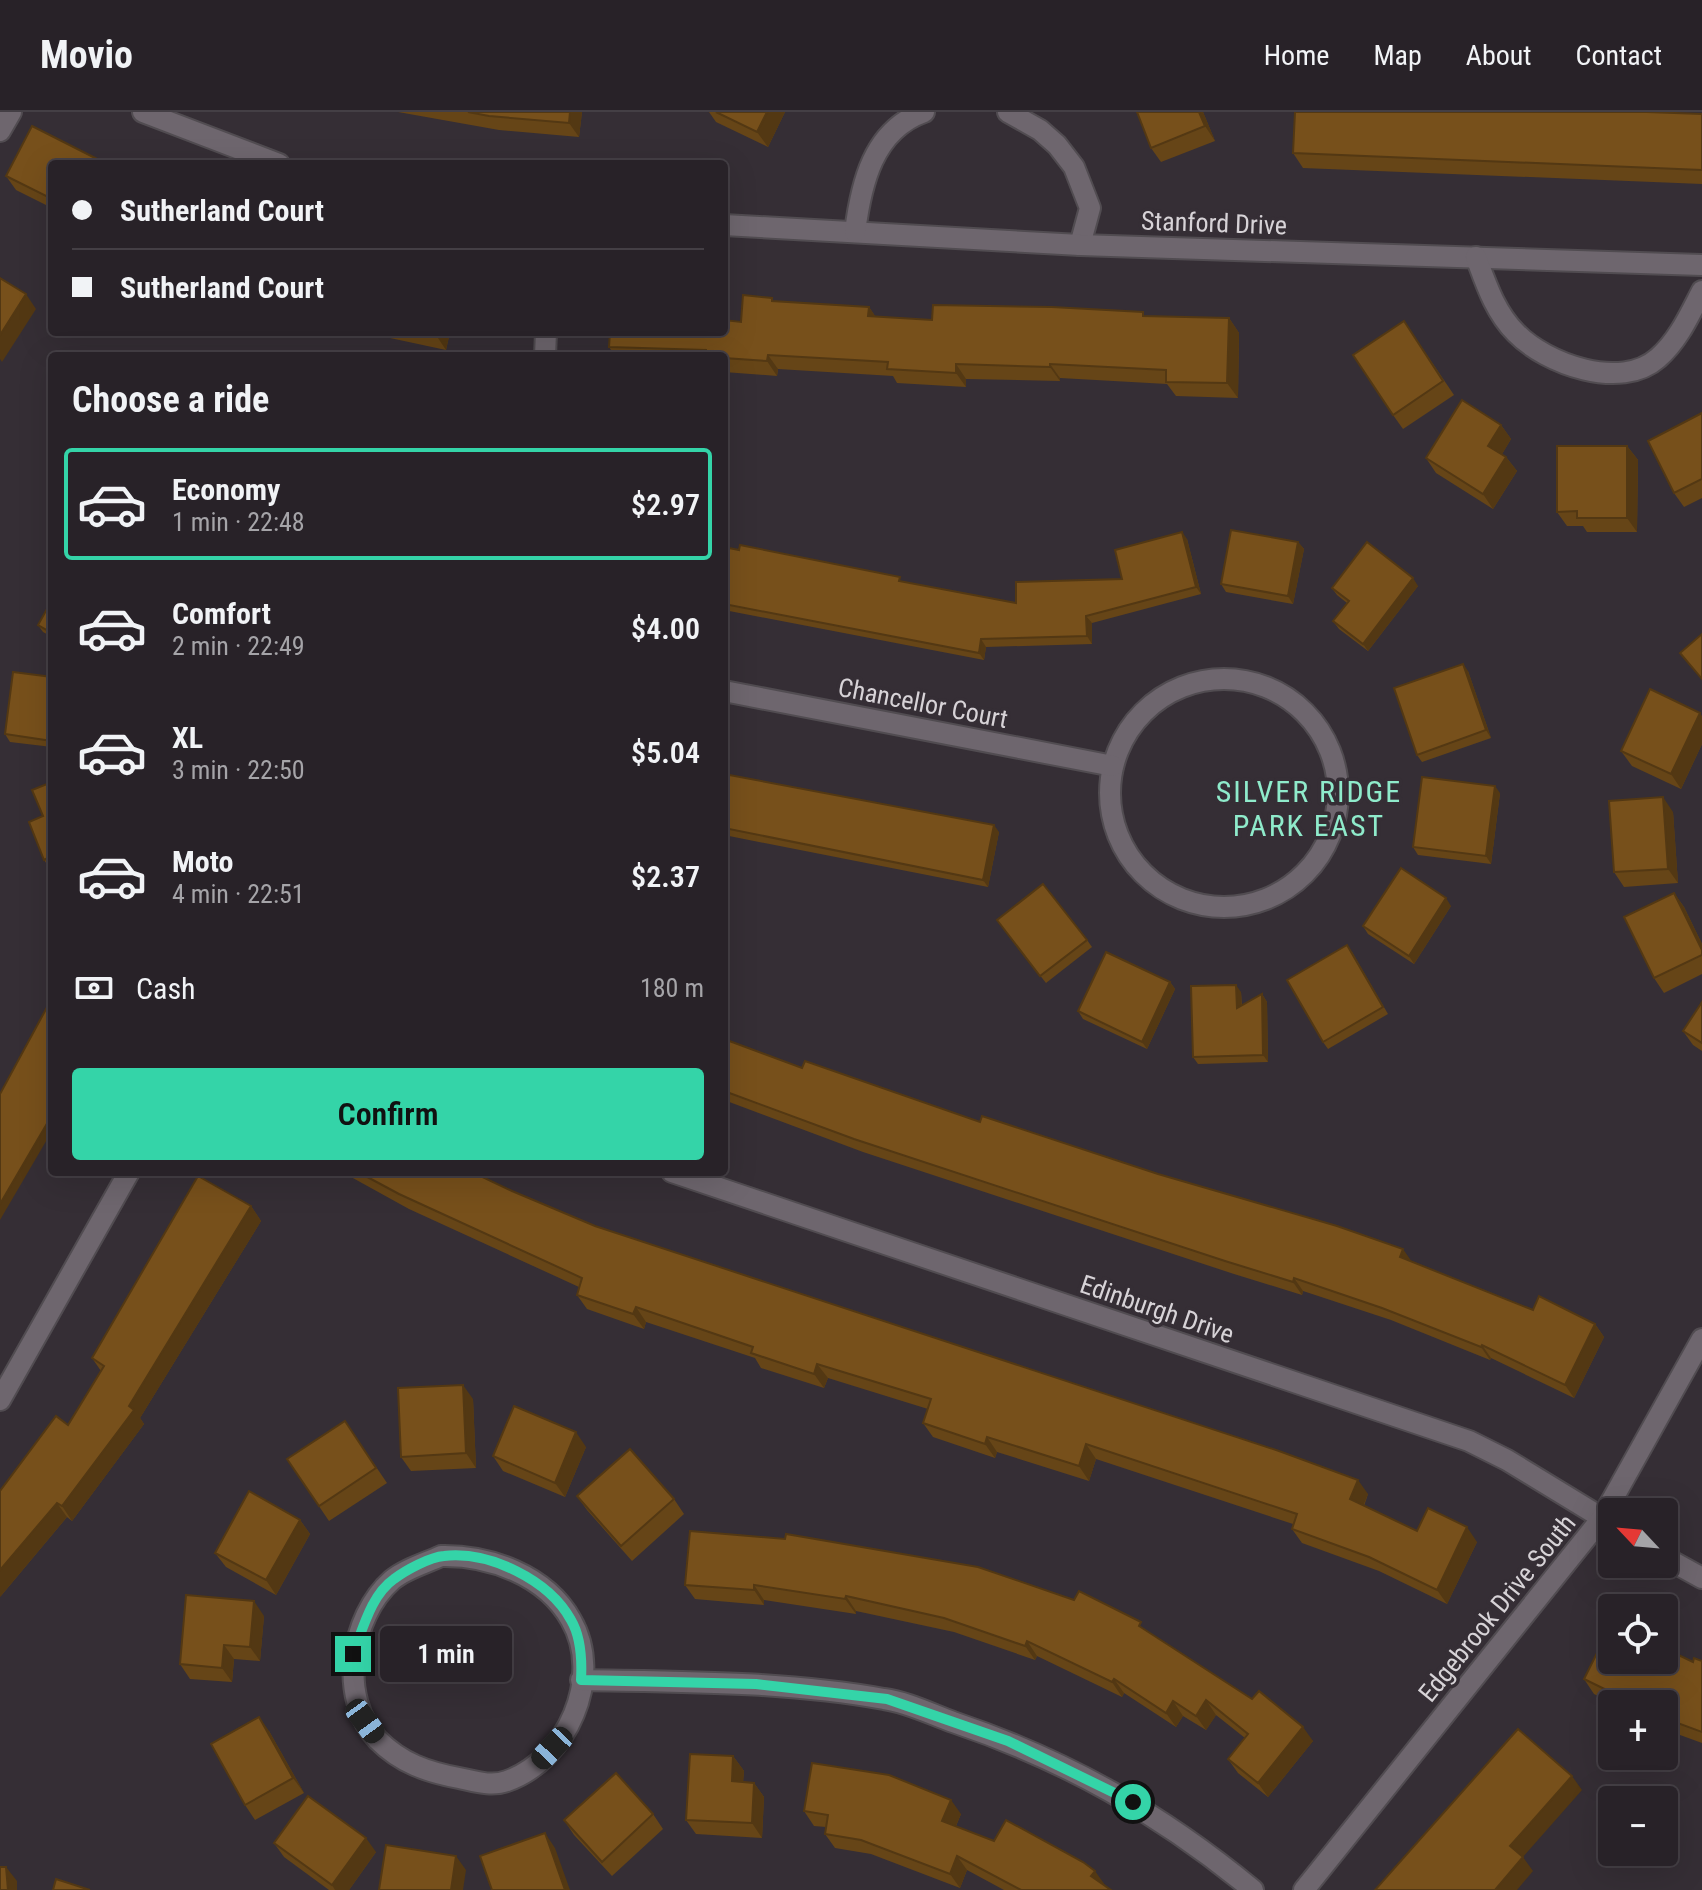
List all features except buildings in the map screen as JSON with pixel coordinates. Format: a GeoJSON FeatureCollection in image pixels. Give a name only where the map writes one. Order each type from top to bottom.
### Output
{"type":"FeatureCollection","features":[{"type":"Feature","properties":{"kind":"street"},"geometry":{"type":"LineString","coordinates":[[0,131],[11,112]]}},
{"type":"Feature","properties":{"kind":"street"},"geometry":{"type":"LineString","coordinates":[[143,112],[269,160]]}},
{"type":"Feature","properties":{"kind":"street"},"geometry":{"type":"LineString","coordinates":[[855,232],[861,184],[887,135],[912,116],[924,112]]}},
{"type":"Feature","properties":{"kind":"street"},"geometry":{"type":"LineString","coordinates":[[1008,112],[1040,130],[1074,167],[1090,208],[1080,245]]}},
{"type":"Feature","properties":{"kind":"street","name":"Stanford Drive"},"geometry":{"type":"LineString","coordinates":[[728,225],[1080,245],[1702,265]]}},
{"type":"Feature","properties":{"kind":"street"},"geometry":{"type":"LineString","coordinates":[[1476,257],[1491,298],[1515,333],[1538,351],[1605,373],[1636,369],[1657,360],[1678,335],[1702,291]]}},
{"type":"Feature","properties":{"kind":"street"},"geometry":{"type":"LineString","coordinates":[[1232,678],[1271,687],[1304,709],[1327,741],[1339,780],[1337,820],[1321,856],[1296,883],[1265,901],[1230,908],[1195,905],[1162,890],[1136,867],[1123,846],[1110,801],[1113,766],[1129,729],[1156,700],[1192,682],[1232,678]]}},
{"type":"Feature","properties":{"kind":"street","name":"Chancellor Court"},"geometry":{"type":"LineString","coordinates":[[728,692],[1113,766]]}},
{"type":"Feature","properties":{"kind":"street"},"geometry":{"type":"LineString","coordinates":[[0,1400],[127,1176]]}},
{"type":"Feature","properties":{"kind":"street","name":"Edinburgh Drive"},"geometry":{"type":"LineString","coordinates":[[684,1176],[1469,1441],[1507,1460],[1598,1516]]}},
{"type":"Feature","properties":{"kind":"street","name":"Edgebrook Drive South"},"geometry":{"type":"LineString","coordinates":[[1619,1498],[1702,1339]]}},
{"type":"Feature","properties":{"kind":"street","name":"Edgebrook Drive South"},"geometry":{"type":"LineString","coordinates":[[1304,1890],[1598,1532]]}},
{"type":"Feature","properties":{"kind":"street"},"geometry":{"type":"LineString","coordinates":[[441,1556],[467,1556],[511,1569],[542,1585],[572,1621],[582,1660],[581,1680],[576,1712],[565,1734],[538,1763],[507,1781],[491,1784],[427,1772],[403,1760],[378,1739],[365,1721],[352,1673],[353,1654],[374,1602],[393,1579],[441,1556]]}},
{"type":"Feature","properties":{"kind":"street"},"geometry":{"type":"LineString","coordinates":[[1678,1565],[1702,1578]]}},
{"type":"Feature","properties":{"kind":"street"},"geometry":{"type":"LineString","coordinates":[[581,1680],[756,1684],[887,1699],[1008,1741],[1133,1802],[1200,1846],[1253,1890]]}},
{"type":"Feature","properties":{"kind":"district","name":"SILVER RIDGE PARK EAST"},"geometry":{"type":"Point","coordinates":[1309,809]}},
{"type":"Feature","properties":{"kind":"route"},"geometry":{"type":"LineString","coordinates":[[353,1654],[374,1602],[393,1579],[441,1556],[467,1556],[511,1569],[542,1585],[572,1621],[582,1660],[581,1680],[756,1684],[887,1699],[1008,1741],[1133,1802]]}}]}
